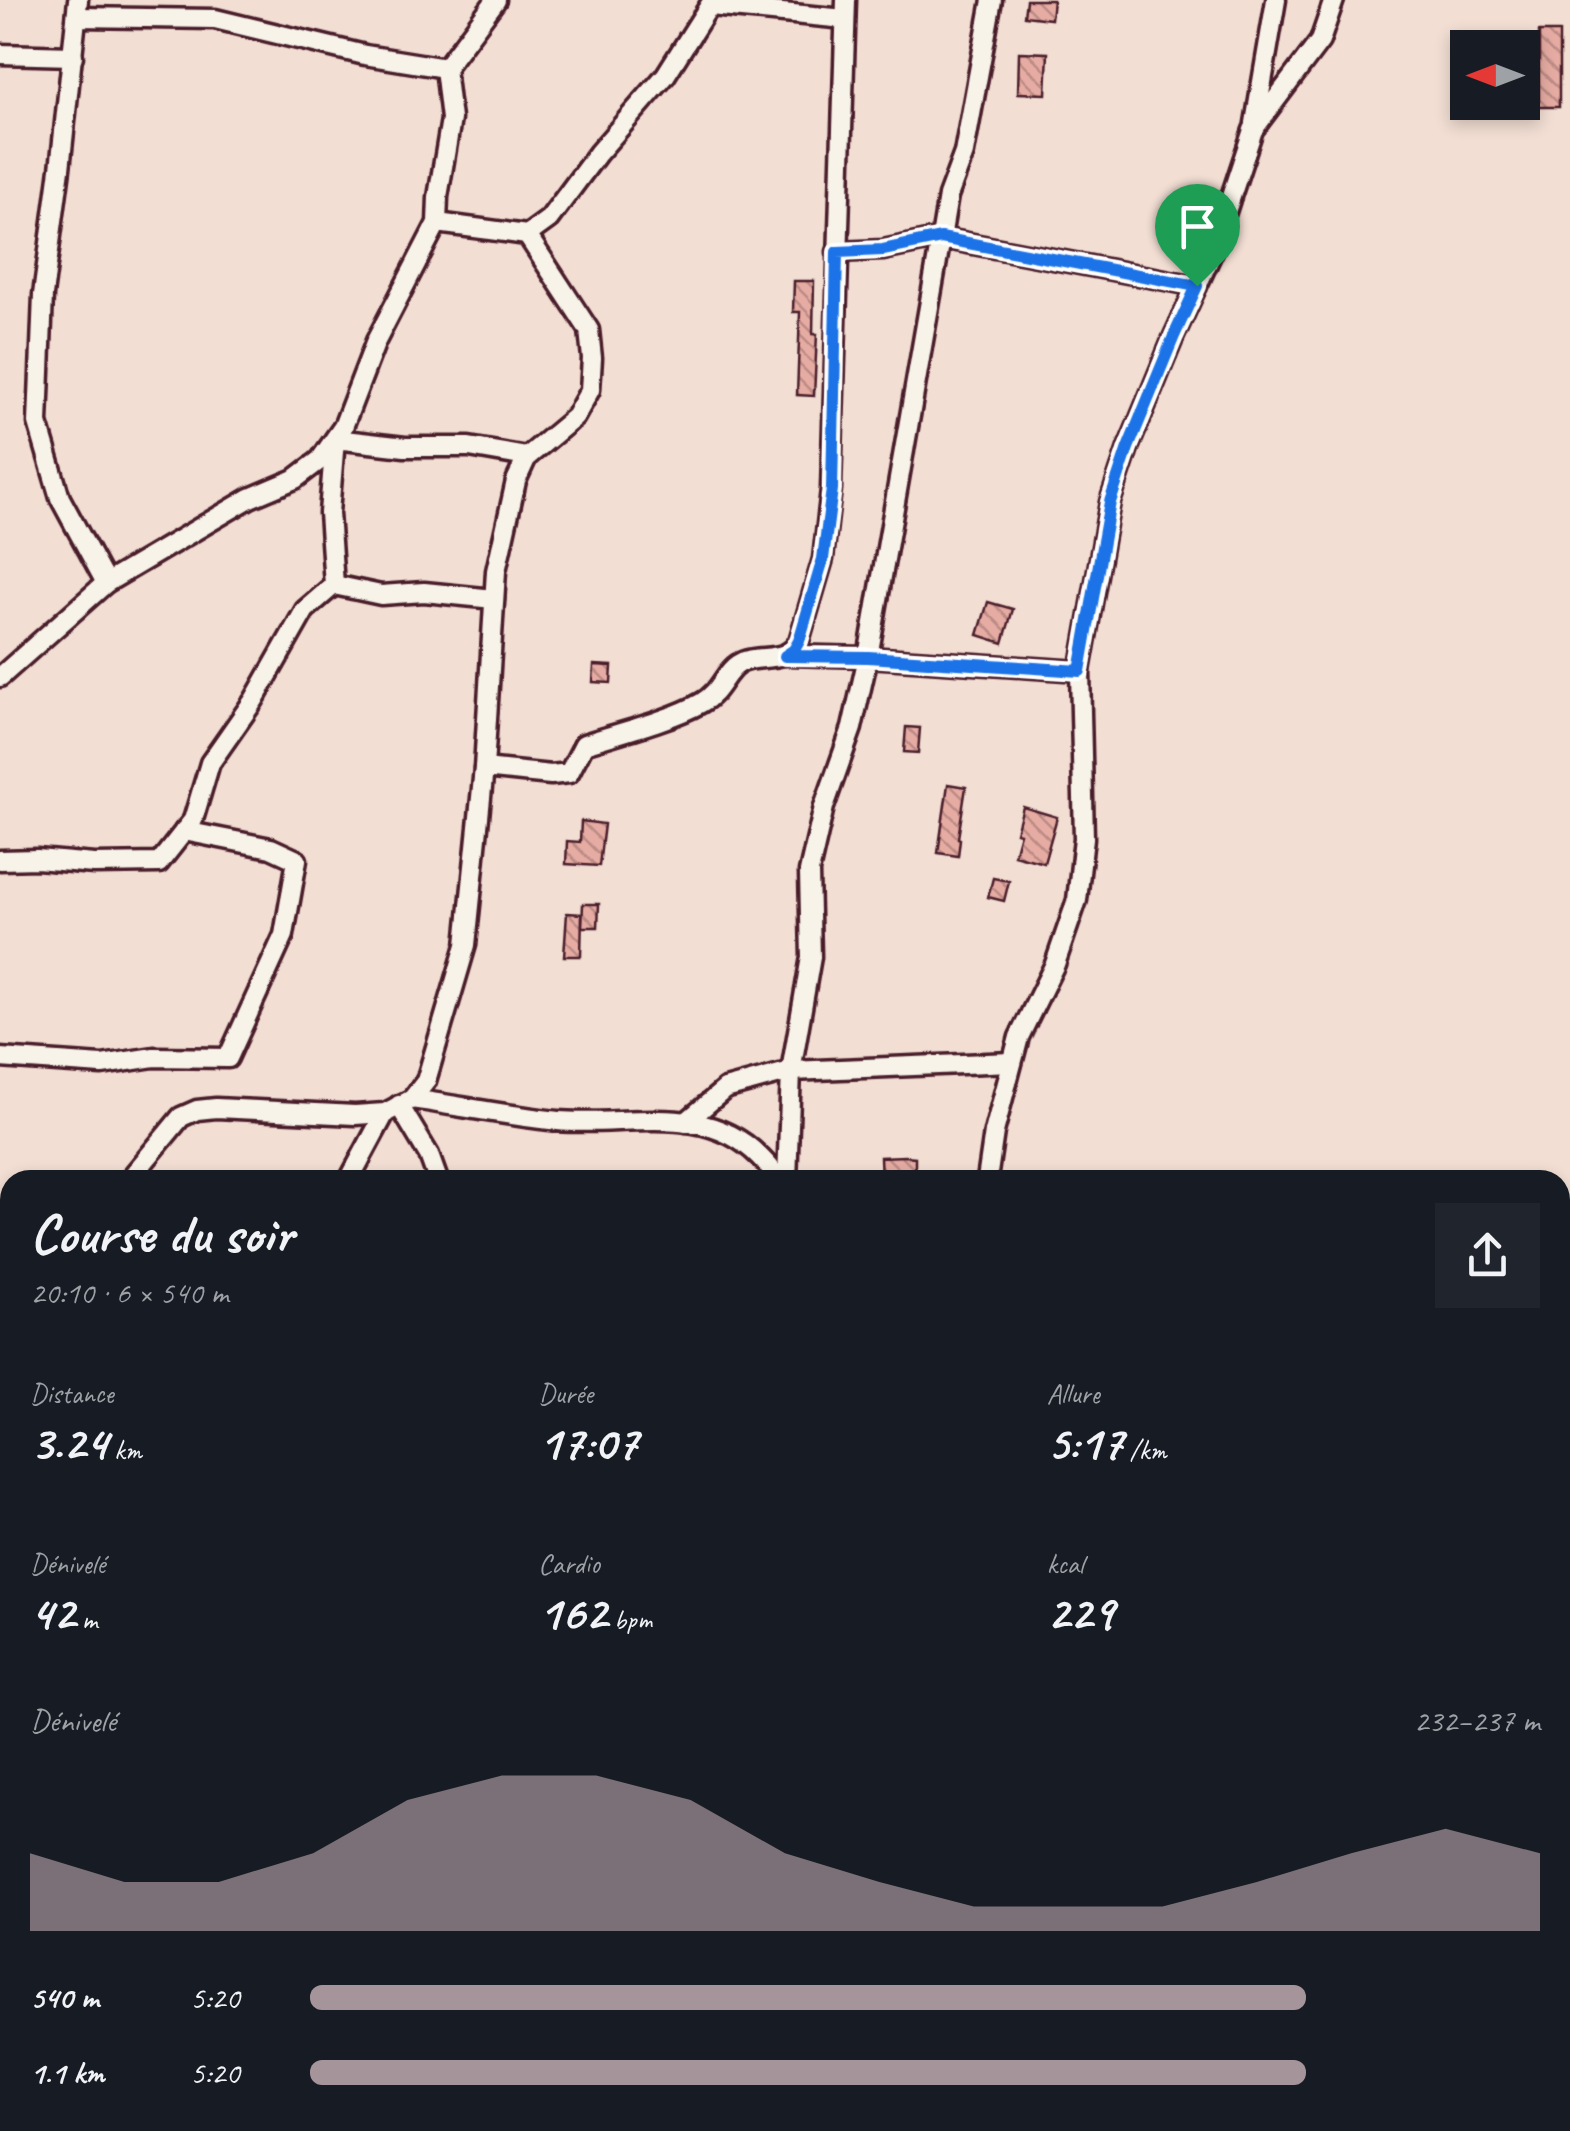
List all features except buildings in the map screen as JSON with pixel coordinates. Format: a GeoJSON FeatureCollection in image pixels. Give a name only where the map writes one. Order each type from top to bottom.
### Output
{"type":"FeatureCollection","features":[{"type":"Feature","properties":{"kind":"street"},"geometry":{"type":"LineString","coordinates":[[0,677],[106,583],[250,498],[295,479],[320,460],[335,440],[376,340],[436,223],[451,119],[445,68],[496,0]]}},
{"type":"Feature","properties":{"kind":"street"},"geometry":{"type":"LineString","coordinates":[[787,1170],[792,1071],[811,957],[809,872],[824,807],[852,728],[868,657],[948,196],[964,152],[992,0]]}},
{"type":"Feature","properties":{"kind":"street"},"geometry":{"type":"LineString","coordinates":[[988,1170],[994,1132],[1019,1037],[1055,964],[1077,900],[1084,838],[1080,671],[1110,502],[1141,416],[1213,252],[1253,130],[1276,0]]}},
{"type":"Feature","properties":{"kind":"street"},"geometry":{"type":"LineString","coordinates":[[1253,130],[1320,41],[1334,0]]}},
{"type":"Feature","properties":{"kind":"street"},"geometry":{"type":"LineString","coordinates":[[436,223],[527,234],[549,219],[598,153],[664,76],[712,3],[846,10],[832,489],[823,559],[799,641],[785,656]]}},
{"type":"Feature","properties":{"kind":"street"},"geometry":{"type":"LineString","coordinates":[[106,583],[60,498],[38,422],[43,294],[77,8],[216,10],[366,56],[445,68]]}},
{"type":"Feature","properties":{"kind":"street"},"geometry":{"type":"LineString","coordinates":[[0,57],[73,56]]}},
{"type":"Feature","properties":{"kind":"street"},"geometry":{"type":"LineString","coordinates":[[356,1170],[399,1106],[426,1081],[466,945],[484,768],[496,571],[516,482],[527,457],[576,416],[590,390],[589,330],[527,234]]}},
{"type":"Feature","properties":{"kind":"street"},"geometry":{"type":"LineString","coordinates":[[837,252],[883,250],[941,238],[1197,286]]}},
{"type":"Feature","properties":{"kind":"street"},"geometry":{"type":"LineString","coordinates":[[335,440],[405,447],[469,447],[527,457]]}},
{"type":"Feature","properties":{"kind":"street"},"geometry":{"type":"LineString","coordinates":[[334,585],[329,513],[335,440]]}},
{"type":"Feature","properties":{"kind":"street"},"geometry":{"type":"LineString","coordinates":[[334,585],[381,595],[424,592],[494,599]]}},
{"type":"Feature","properties":{"kind":"street"},"geometry":{"type":"LineString","coordinates":[[0,860],[160,863],[192,820],[210,763],[254,700],[305,610],[334,585]]}},
{"type":"Feature","properties":{"kind":"street"},"geometry":{"type":"LineString","coordinates":[[484,768],[551,775],[568,773],[584,744],[701,703],[718,690],[729,671],[741,662],[785,656],[868,657],[1080,671]]}},
{"type":"Feature","properties":{"kind":"street"},"geometry":{"type":"LineString","coordinates":[[0,1058],[102,1064],[154,1058],[228,1058],[284,935],[297,860],[271,848],[184,831]]}},
{"type":"Feature","properties":{"kind":"street"},"geometry":{"type":"LineString","coordinates":[[686,1122],[725,1088],[792,1071],[1012,1062]]}},
{"type":"Feature","properties":{"kind":"street"},"geometry":{"type":"LineString","coordinates":[[399,1106],[435,1170]]}},
{"type":"Feature","properties":{"kind":"street"},"geometry":{"type":"LineString","coordinates":[[136,1170],[181,1117],[197,1110],[355,1114],[399,1106],[560,1121],[710,1124],[745,1142],[762,1170]]}},
{"type":"Feature","properties":{"kind":"route"},"geometry":{"type":"LineString","coordinates":[[941,238],[1197,286],[1128,448],[1110,502],[1080,671],[868,657],[785,656],[799,641],[823,559],[832,489],[837,252],[883,250],[941,238]]}}]}
